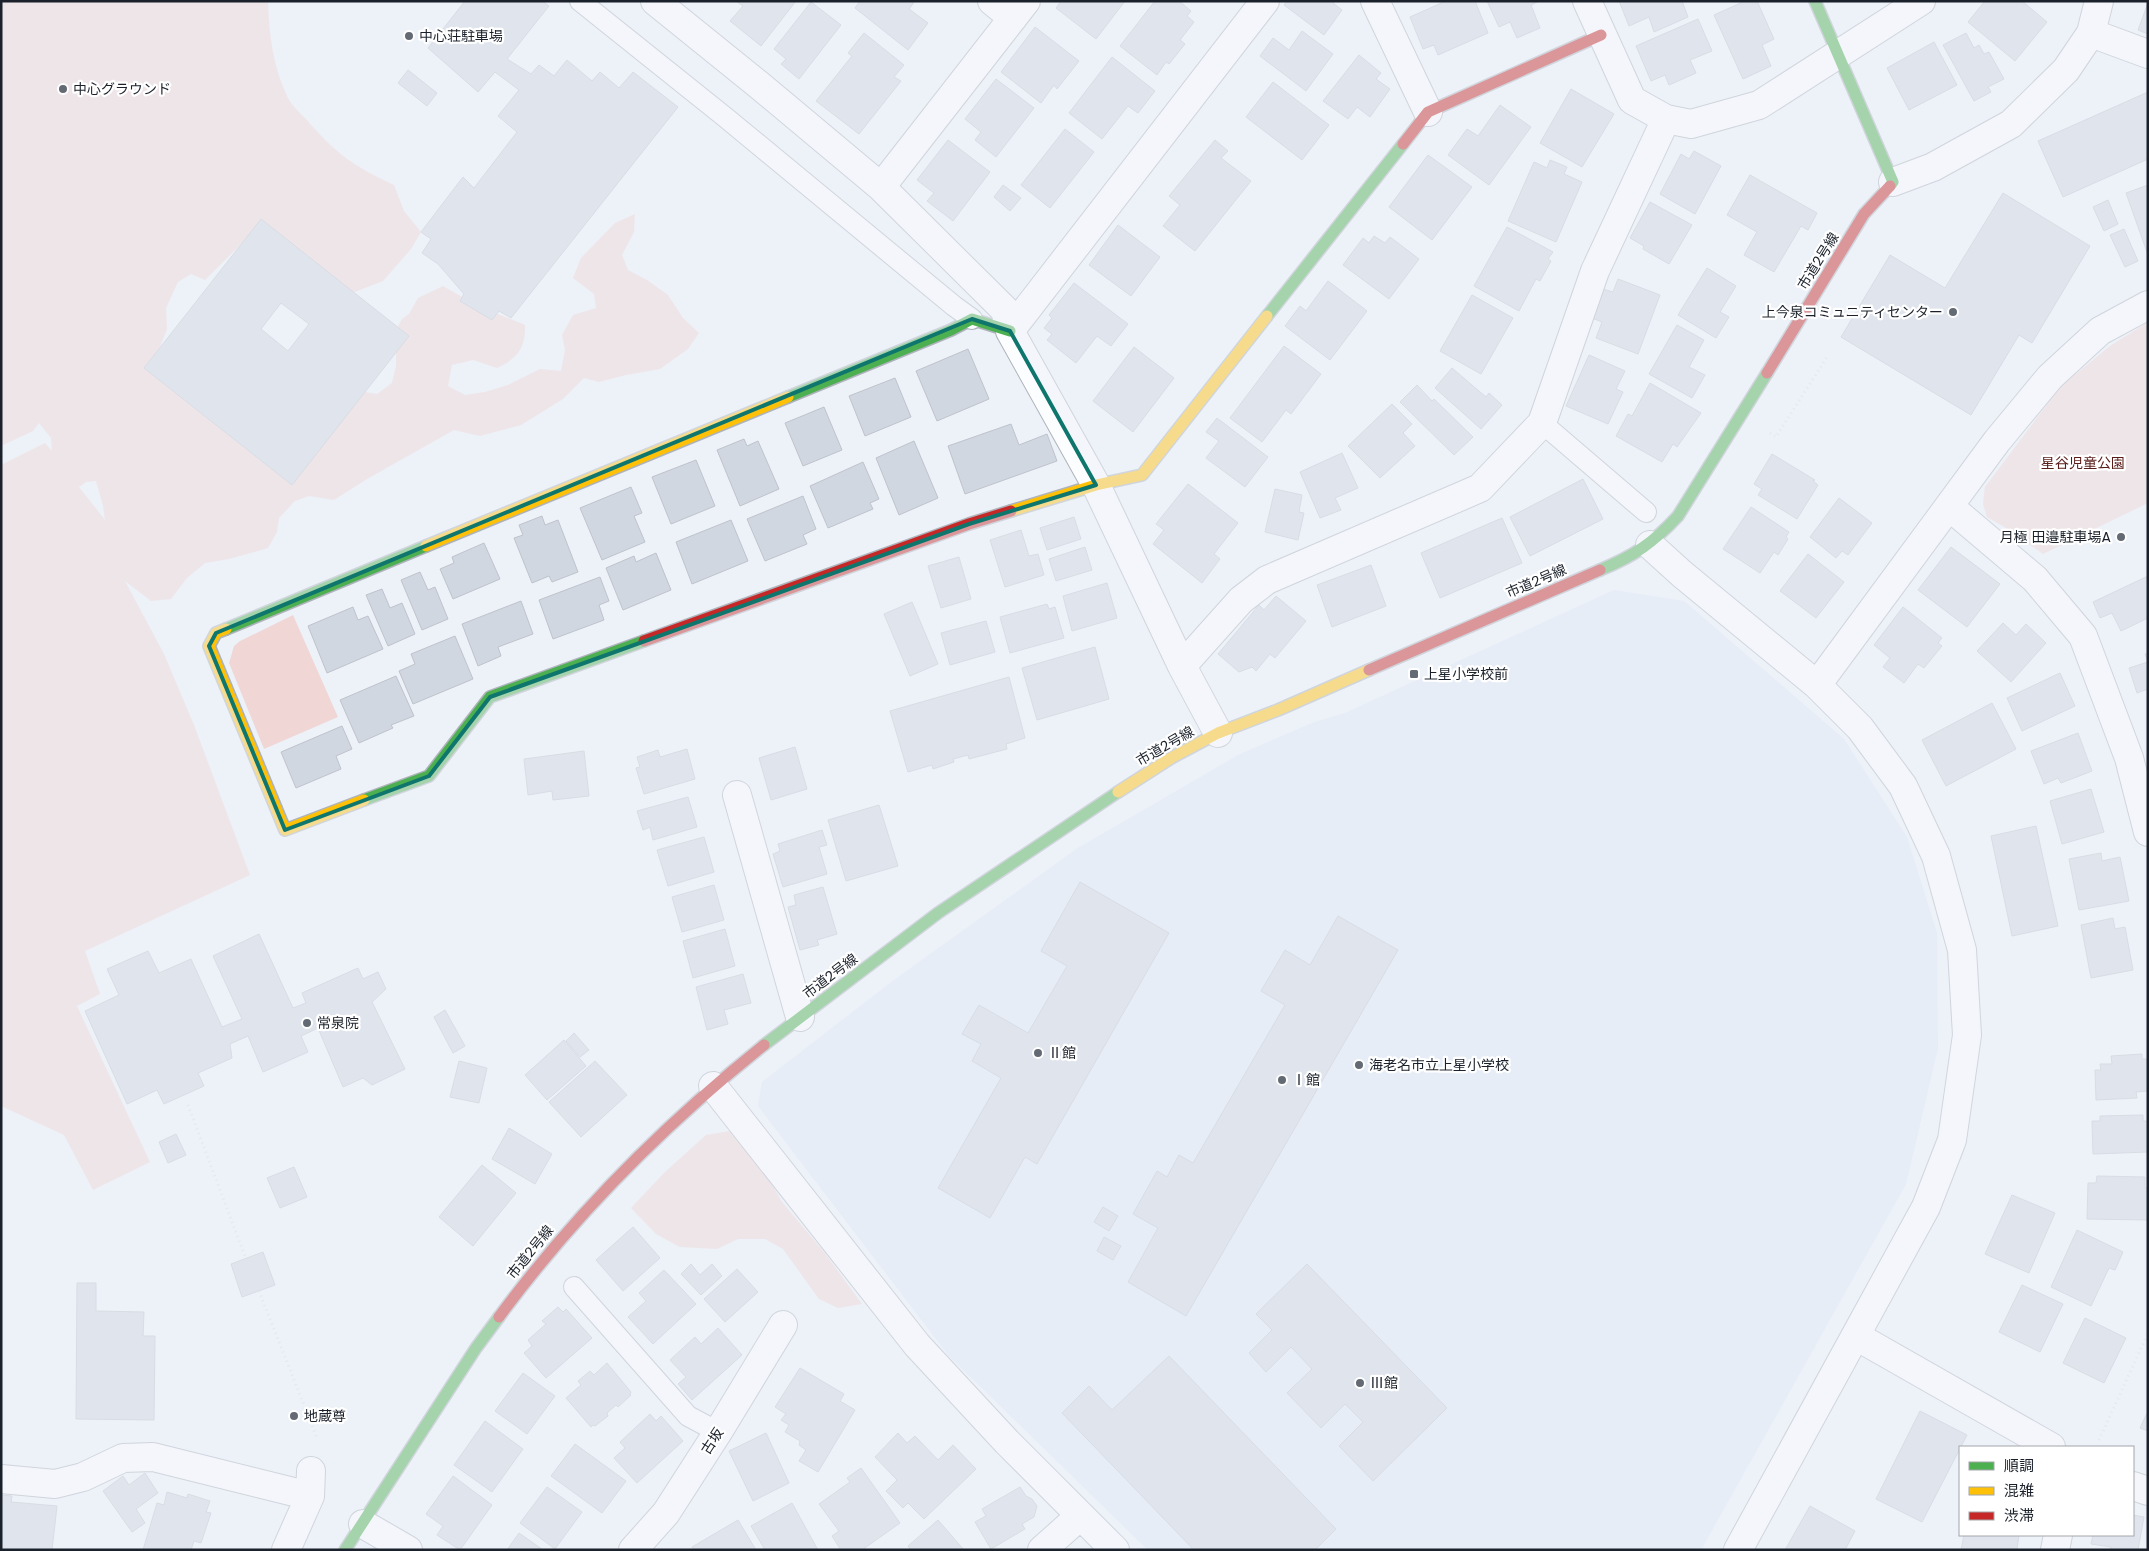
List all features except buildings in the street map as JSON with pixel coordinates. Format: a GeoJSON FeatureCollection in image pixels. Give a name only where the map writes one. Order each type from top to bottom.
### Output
{"type":"FeatureCollection","features":[{"type":"Feature","properties":{"kind":"street"},"geometry":{"type":"LineString","coordinates":[[654,1],[759,85],[881,187],[1005,310],[1010,332],[1096,485],[1182,666],[1218,733]]}},
{"type":"Feature","properties":{"kind":"street"},"geometry":{"type":"LineString","coordinates":[[881,187],[1020,10],[992,1]]}},
{"type":"Feature","properties":{"kind":"street"},"geometry":{"type":"LineString","coordinates":[[1010,332],[1265,1]]}},
{"type":"Feature","properties":{"kind":"street"},"geometry":{"type":"LineString","coordinates":[[1375,1],[1428,112]]}},
{"type":"Feature","properties":{"kind":"street"},"geometry":{"type":"LineString","coordinates":[[1587,1],[1632,100],[1666,119],[1691,124],[1759,105],[1922,1]]}},
{"type":"Feature","properties":{"kind":"street"},"geometry":{"type":"LineString","coordinates":[[1815,1],[1893,182],[1933,167],[2012,124],[2066,70],[2091,33],[2099,1]]}},
{"type":"Feature","properties":{"kind":"street"},"geometry":{"type":"LineString","coordinates":[[2091,33],[2148,54]]}},
{"type":"Feature","properties":{"kind":"street"},"geometry":{"type":"LineString","coordinates":[[1010,332],[972,318],[951,330],[216,633],[209,646],[285,830],[429,776],[490,697],[969,524],[1096,485],[1142,475],[1428,112],[1601,35]]}},
{"type":"Feature","properties":{"kind":"street"},"geometry":{"type":"LineString","coordinates":[[1182,666],[1241,600],[1267,580],[1480,488],[1542,422],[1595,271],[1666,119]]}},
{"type":"Feature","properties":{"kind":"street","name":"市道2号線"},"geometry":{"type":"LineString","coordinates":[[345,1550],[476,1348],[530,1275],[562,1236],[619,1175],[680,1115],[800,1016],[938,913],[1066,826],[1171,758],[1218,733],[1278,710],[1629,558],[1650,545],[1666,530],[1684,508],[1864,214],[1893,182]]}},
{"type":"Feature","properties":{"kind":"street"},"geometry":{"type":"LineString","coordinates":[[1817,685],[1998,441],[2050,377],[2100,331],[2148,305]]}},
{"type":"Feature","properties":{"kind":"street"},"geometry":{"type":"LineString","coordinates":[[1950,507],[2035,579],[2083,636],[2129,758],[2148,832]]}},
{"type":"Feature","properties":{"kind":"street"},"geometry":{"type":"LineString","coordinates":[[1650,545],[1682,574],[1817,685],[1860,728],[1903,786],[1936,856],[1963,959],[1967,1035],[1952,1140],[1926,1207],[1738,1550]]}},
{"type":"Feature","properties":{"kind":"street"},"geometry":{"type":"LineString","coordinates":[[737,795],[800,1016]]}},
{"type":"Feature","properties":{"kind":"street"},"geometry":{"type":"LineString","coordinates":[[713,1086],[917,1345],[1007,1442],[1115,1550]]}},
{"type":"Feature","properties":{"kind":"street","name":"古坂"},"geometry":{"type":"LineString","coordinates":[[632,1550],[666,1513],[783,1325]]}},
{"type":"Feature","properties":{"kind":"street"},"geometry":{"type":"LineString","coordinates":[[1856,1336],[2049,1446]]}},
{"type":"Feature","properties":{"kind":"street"},"geometry":{"type":"LineString","coordinates":[[1,1479],[55,1484],[83,1477],[124,1458],[153,1457],[310,1483],[286,1550]]}},
{"type":"Feature","properties":{"kind":"street"},"geometry":{"type":"LineString","coordinates":[[2134,1486],[2148,1491]]}},
{"type":"Feature","properties":{"kind":"street"},"geometry":{"type":"LineString","coordinates":[[1042,1550],[1080,1516]]}},
{"type":"Feature","properties":{"kind":"street"},"geometry":{"type":"LineString","coordinates":[[363,1524],[408,1550]]}},
{"type":"Feature","properties":{"kind":"street"},"geometry":{"type":"LineString","coordinates":[[2055,1550],[2058,1536]]}},
{"type":"Feature","properties":{"kind":"lane"},"geometry":{"type":"LineString","coordinates":[[580,1],[725,117],[954,306],[972,318]]}},
{"type":"Feature","properties":{"kind":"lane"},"geometry":{"type":"LineString","coordinates":[[1542,422],[1646,512]]}},
{"type":"Feature","properties":{"kind":"lane"},"geometry":{"type":"LineString","coordinates":[[574,1287],[688,1416],[718,1432]]}},
{"type":"Feature","properties":{"kind":"path"},"geometry":{"type":"LineString","coordinates":[[1763,430],[1776,437],[1827,357]]}},
{"type":"Feature","properties":{"kind":"path"},"geometry":{"type":"LineString","coordinates":[[188,1105],[246,1259]]}},
{"type":"Feature","properties":{"kind":"path"},"geometry":{"type":"LineString","coordinates":[[259,1291],[320,1446],[310,1483]]}},
{"type":"Feature","properties":{"kind":"path"},"geometry":{"type":"LineString","coordinates":[[2099,1440],[2148,1333]]}},
{"type":"Feature","properties":{"kind":"highlighted area"},"geometry":{"type":"Polygon","coordinates":[[[972,319],[1010,331],[1096,485],[969,524],[490,697],[429,776],[285,830],[209,646],[216,633],[972,319]]]}},
{"type":"Feature","properties":{"kind":"shaded area","name":"海老名市立上星小学校"},"geometry":{"type":"Polygon","coordinates":[[[1614,590],[1684,601],[1844,739],[1907,837],[1937,933],[1938,1048],[1906,1184],[1701,1550],[1148,1550],[949,1356],[758,1106],[762,1082],[894,980],[1078,848],[1240,754],[1312,723],[1345,713],[1614,590]]]}},
{"type":"Feature","properties":{"kind":"green space"},"geometry":{"type":"Polygon","coordinates":[[[1,1],[268,1],[269,26],[275,63],[290,101],[316,131],[336,150],[356,165],[394,185],[404,211],[421,232],[411,249],[383,281],[352,293],[327,279],[309,256],[293,247],[250,235],[205,280],[191,274],[178,282],[166,308],[167,329],[159,349],[144,368],[291,484],[365,392],[377,394],[392,383],[396,366],[396,330],[402,319],[409,314],[418,298],[443,286],[476,305],[525,325],[522,346],[510,361],[497,368],[473,360],[452,365],[448,386],[465,395],[485,392],[508,385],[540,369],[561,371],[565,350],[562,335],[573,315],[596,308],[594,294],[573,278],[581,258],[615,223],[635,214],[634,232],[622,255],[628,270],[647,280],[668,295],[683,318],[699,333],[688,349],[660,369],[599,382],[584,378],[563,399],[521,425],[480,436],[454,430],[367,479],[334,500],[309,496],[295,501],[279,518],[277,532],[268,548],[229,559],[205,563],[187,578],[171,599],[151,601],[125,581],[164,654],[194,725],[250,875],[85,951],[100,994],[77,1006],[150,1162],[93,1190],[64,1135],[1,1106],[1,465],[45,443],[52,451],[51,438],[39,423],[33,431],[1,446],[1,1]],[[96,481],[86,482],[79,487],[105,520],[96,481]]]}},
{"type":"Feature","properties":{"kind":"green space","name":"星谷児童公園"},"geometry":{"type":"Polygon","coordinates":[[[2148,322],[2148,503],[2043,554],[1987,517],[1983,504],[1985,487],[2060,387],[2110,346],[2148,322]]]}},
{"type":"Feature","properties":{"kind":"green space"},"geometry":{"type":"Polygon","coordinates":[[[293,615],[338,717],[264,749],[229,663],[234,646],[240,641],[293,615]]]}},
{"type":"Feature","properties":{"kind":"green space"},"geometry":{"type":"Polygon","coordinates":[[[730,1131],[771,1183],[782,1202],[824,1252],[862,1304],[838,1308],[819,1299],[783,1249],[765,1239],[738,1239],[717,1249],[680,1247],[656,1234],[631,1208],[665,1172],[706,1135],[730,1131]]]}},
{"type":"Feature","properties":{"kind":"traffic: fast"},"geometry":{"type":"LineString","coordinates":[[1815,1],[1893,182],[1890,186]]}},
{"type":"Feature","properties":{"kind":"traffic: fast"},"geometry":{"type":"LineString","coordinates":[[1267,316],[1403,144]]}},
{"type":"Feature","properties":{"kind":"traffic: fast"},"geometry":{"type":"LineString","coordinates":[[788,397],[951,330],[972,319],[1010,331]]}},
{"type":"Feature","properties":{"kind":"traffic: fast"},"geometry":{"type":"LineString","coordinates":[[1600,570],[1642,548],[1678,516],[1767,373]]}},
{"type":"Feature","properties":{"kind":"traffic: fast"},"geometry":{"type":"LineString","coordinates":[[226,629],[426,546]]}},
{"type":"Feature","properties":{"kind":"traffic: fast"},"geometry":{"type":"LineString","coordinates":[[364,800],[429,776],[490,697],[644,641]]}},
{"type":"Feature","properties":{"kind":"traffic: fast"},"geometry":{"type":"LineString","coordinates":[[764,1045],[938,913],[1118,792]]}},
{"type":"Feature","properties":{"kind":"traffic: fast"},"geometry":{"type":"LineString","coordinates":[[345,1550],[476,1348],[499,1317]]}},
{"type":"Feature","properties":{"kind":"traffic: slow"},"geometry":{"type":"LineString","coordinates":[[1011,511],[1096,485],[1142,475],[1267,316]]}},
{"type":"Feature","properties":{"kind":"traffic: slow"},"geometry":{"type":"LineString","coordinates":[[426,546],[788,397]]}},
{"type":"Feature","properties":{"kind":"traffic: slow"},"geometry":{"type":"LineString","coordinates":[[226,629],[216,633],[209,646],[285,830],[364,800]]}},
{"type":"Feature","properties":{"kind":"traffic: slow"},"geometry":{"type":"LineString","coordinates":[[1118,792],[1171,758],[1218,733],[1278,710],[1369,670]]}},
{"type":"Feature","properties":{"kind":"traffic: jam"},"geometry":{"type":"LineString","coordinates":[[1403,144],[1428,112],[1601,35]]}},
{"type":"Feature","properties":{"kind":"traffic: jam"},"geometry":{"type":"LineString","coordinates":[[1767,373],[1864,214],[1890,186]]}},
{"type":"Feature","properties":{"kind":"traffic: jam"},"geometry":{"type":"LineString","coordinates":[[644,641],[969,524],[1011,511]]}},
{"type":"Feature","properties":{"kind":"traffic: jam"},"geometry":{"type":"LineString","coordinates":[[1369,670],[1600,570]]}},
{"type":"Feature","properties":{"kind":"traffic: jam"},"geometry":{"type":"LineString","coordinates":[[499,1317],[558,1242],[622,1172],[691,1107],[764,1045]]}},
{"type":"Feature","properties":{"kind":"place","name":"中心荘駐車場"},"geometry":{"type":"Point","coordinates":[409,36]}},
{"type":"Feature","properties":{"kind":"place","name":"中心グラウンド"},"geometry":{"type":"Point","coordinates":[63,89]}},
{"type":"Feature","properties":{"kind":"place","name":"上今泉コミュニティセンター"},"geometry":{"type":"Point","coordinates":[1953,312]}},
{"type":"Feature","properties":{"kind":"place","name":"月極 田邉駐車場A"},"geometry":{"type":"Point","coordinates":[2121,537]}},
{"type":"Feature","properties":{"kind":"place","name":"上星小学校前"},"geometry":{"type":"Point","coordinates":[1414,674]}},
{"type":"Feature","properties":{"kind":"place","name":"常泉院"},"geometry":{"type":"Point","coordinates":[307,1023]}},
{"type":"Feature","properties":{"kind":"place","name":"Ⅱ館"},"geometry":{"type":"Point","coordinates":[1038,1053]}},
{"type":"Feature","properties":{"kind":"place","name":"海老名市立上星小学校"},"geometry":{"type":"Point","coordinates":[1359,1065]}},
{"type":"Feature","properties":{"kind":"place","name":"Ⅰ館"},"geometry":{"type":"Point","coordinates":[1282,1080]}},
{"type":"Feature","properties":{"kind":"place","name":"Ⅲ館"},"geometry":{"type":"Point","coordinates":[1360,1383]}},
{"type":"Feature","properties":{"kind":"place","name":"地蔵尊"},"geometry":{"type":"Point","coordinates":[294,1416]}}]}
